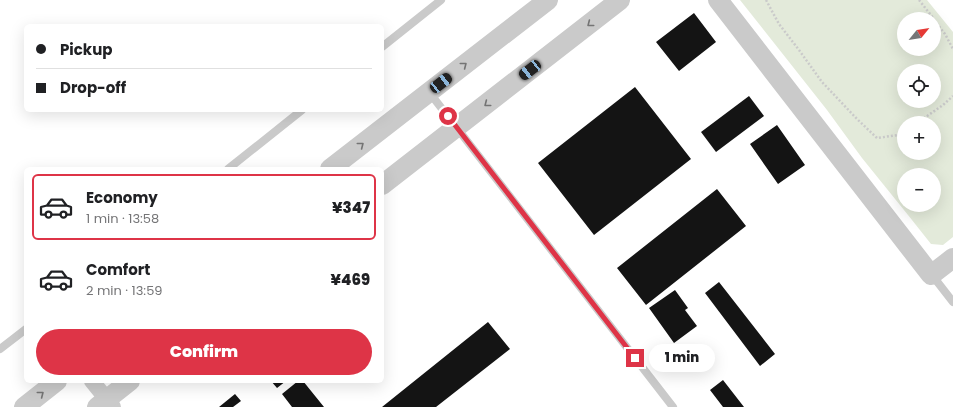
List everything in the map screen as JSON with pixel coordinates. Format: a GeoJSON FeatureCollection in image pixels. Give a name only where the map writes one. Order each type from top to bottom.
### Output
{"type":"FeatureCollection","features":[{"type":"Feature","properties":{"kind":"street"},"geometry":{"type":"LineString","coordinates":[[333,167],[548,0]]}},
{"type":"Feature","properties":{"kind":"street"},"geometry":{"type":"LineString","coordinates":[[384,183],[620,0]]}},
{"type":"Feature","properties":{"kind":"street"},"geometry":{"type":"LineString","coordinates":[[718,0],[931,275],[953,258]]}},
{"type":"Feature","properties":{"kind":"street"},"geometry":{"type":"LineString","coordinates":[[24,407],[54,383]]}},
{"type":"Feature","properties":{"kind":"street"},"geometry":{"type":"LineString","coordinates":[[93,383],[105,404],[128,383]]}},
{"type":"Feature","properties":{"kind":"lane"},"geometry":{"type":"LineString","coordinates":[[384,45],[442,0]]}},
{"type":"Feature","properties":{"kind":"lane"},"geometry":{"type":"LineString","coordinates":[[429,92],[673,407]]}},
{"type":"Feature","properties":{"kind":"lane"},"geometry":{"type":"LineString","coordinates":[[231,167],[299,112]]}},
{"type":"Feature","properties":{"kind":"lane"},"geometry":{"type":"LineString","coordinates":[[931,275],[953,302]]}},
{"type":"Feature","properties":{"kind":"lane"},"geometry":{"type":"LineString","coordinates":[[0,349],[24,331]]}},
{"type":"Feature","properties":{"kind":"path"},"geometry":{"type":"LineString","coordinates":[[766,0],[779,24],[822,82],[857,119],[877,138],[897,135]]}},
{"type":"Feature","properties":{"kind":"path"},"geometry":{"type":"LineString","coordinates":[[919,0],[928,12]]}},
{"type":"Feature","properties":{"kind":"path"},"geometry":{"type":"LineString","coordinates":[[941,29],[953,49]]}},
{"type":"Feature","properties":{"kind":"path"},"geometry":{"type":"LineString","coordinates":[[927,116],[953,96]]}},
{"type":"Feature","properties":{"kind":"green space"},"geometry":{"type":"Polygon","coordinates":[[[740,0],[927,0],[937,12],[897,12],[897,56],[941,56],[941,17],[953,32],[953,237],[943,245],[931,244],[905,212],[941,212],[941,168],[897,168],[897,202],[862,158],[827,110],[740,0]]]}},
{"type":"Feature","properties":{"kind":"building"},"geometry":{"type":"Polygon","coordinates":[[[694,13],[716,42],[679,71],[656,42],[694,13]]]}},
{"type":"Feature","properties":{"kind":"building"},"geometry":{"type":"Polygon","coordinates":[[[635,87],[691,159],[594,235],[538,163],[635,87]]]}},
{"type":"Feature","properties":{"kind":"building"},"geometry":{"type":"Polygon","coordinates":[[[749,96],[764,116],[716,152],[701,132],[749,96]]]}},
{"type":"Feature","properties":{"kind":"building"},"geometry":{"type":"Polygon","coordinates":[[[777,125],[805,165],[778,184],[750,144],[777,125]]]}},
{"type":"Feature","properties":{"kind":"building"},"geometry":{"type":"Polygon","coordinates":[[[717,189],[746,226],[646,305],[617,268],[717,189]]]}},
{"type":"Feature","properties":{"kind":"building"},"geometry":{"type":"Polygon","coordinates":[[[719,282],[775,354],[760,366],[705,293],[719,282]]]}},
{"type":"Feature","properties":{"kind":"building"},"geometry":{"type":"Polygon","coordinates":[[[675,290],[688,308],[685,310],[697,326],[674,343],[649,308],[675,290]]]}},
{"type":"Feature","properties":{"kind":"building"},"geometry":{"type":"Polygon","coordinates":[[[488,322],[510,349],[436,407],[382,407],[488,322]]]}},
{"type":"Feature","properties":{"kind":"building"},"geometry":{"type":"Polygon","coordinates":[[[723,380],[744,407],[723,407],[710,390],[723,380]]]}},
{"type":"Feature","properties":{"kind":"building"},"geometry":{"type":"Polygon","coordinates":[[[273,383],[283,383],[277,388],[273,383]]]}},
{"type":"Feature","properties":{"kind":"building"},"geometry":{"type":"Polygon","coordinates":[[[296,383],[305,383],[324,407],[292,407],[282,394],[296,383]]]}},
{"type":"Feature","properties":{"kind":"building"},"geometry":{"type":"Polygon","coordinates":[[[235,394],[241,401],[233,407],[219,407],[235,394]]]}},
{"type":"Feature","properties":{"kind":"route"},"geometry":{"type":"LineString","coordinates":[[448,116],[635,358]]}}]}
